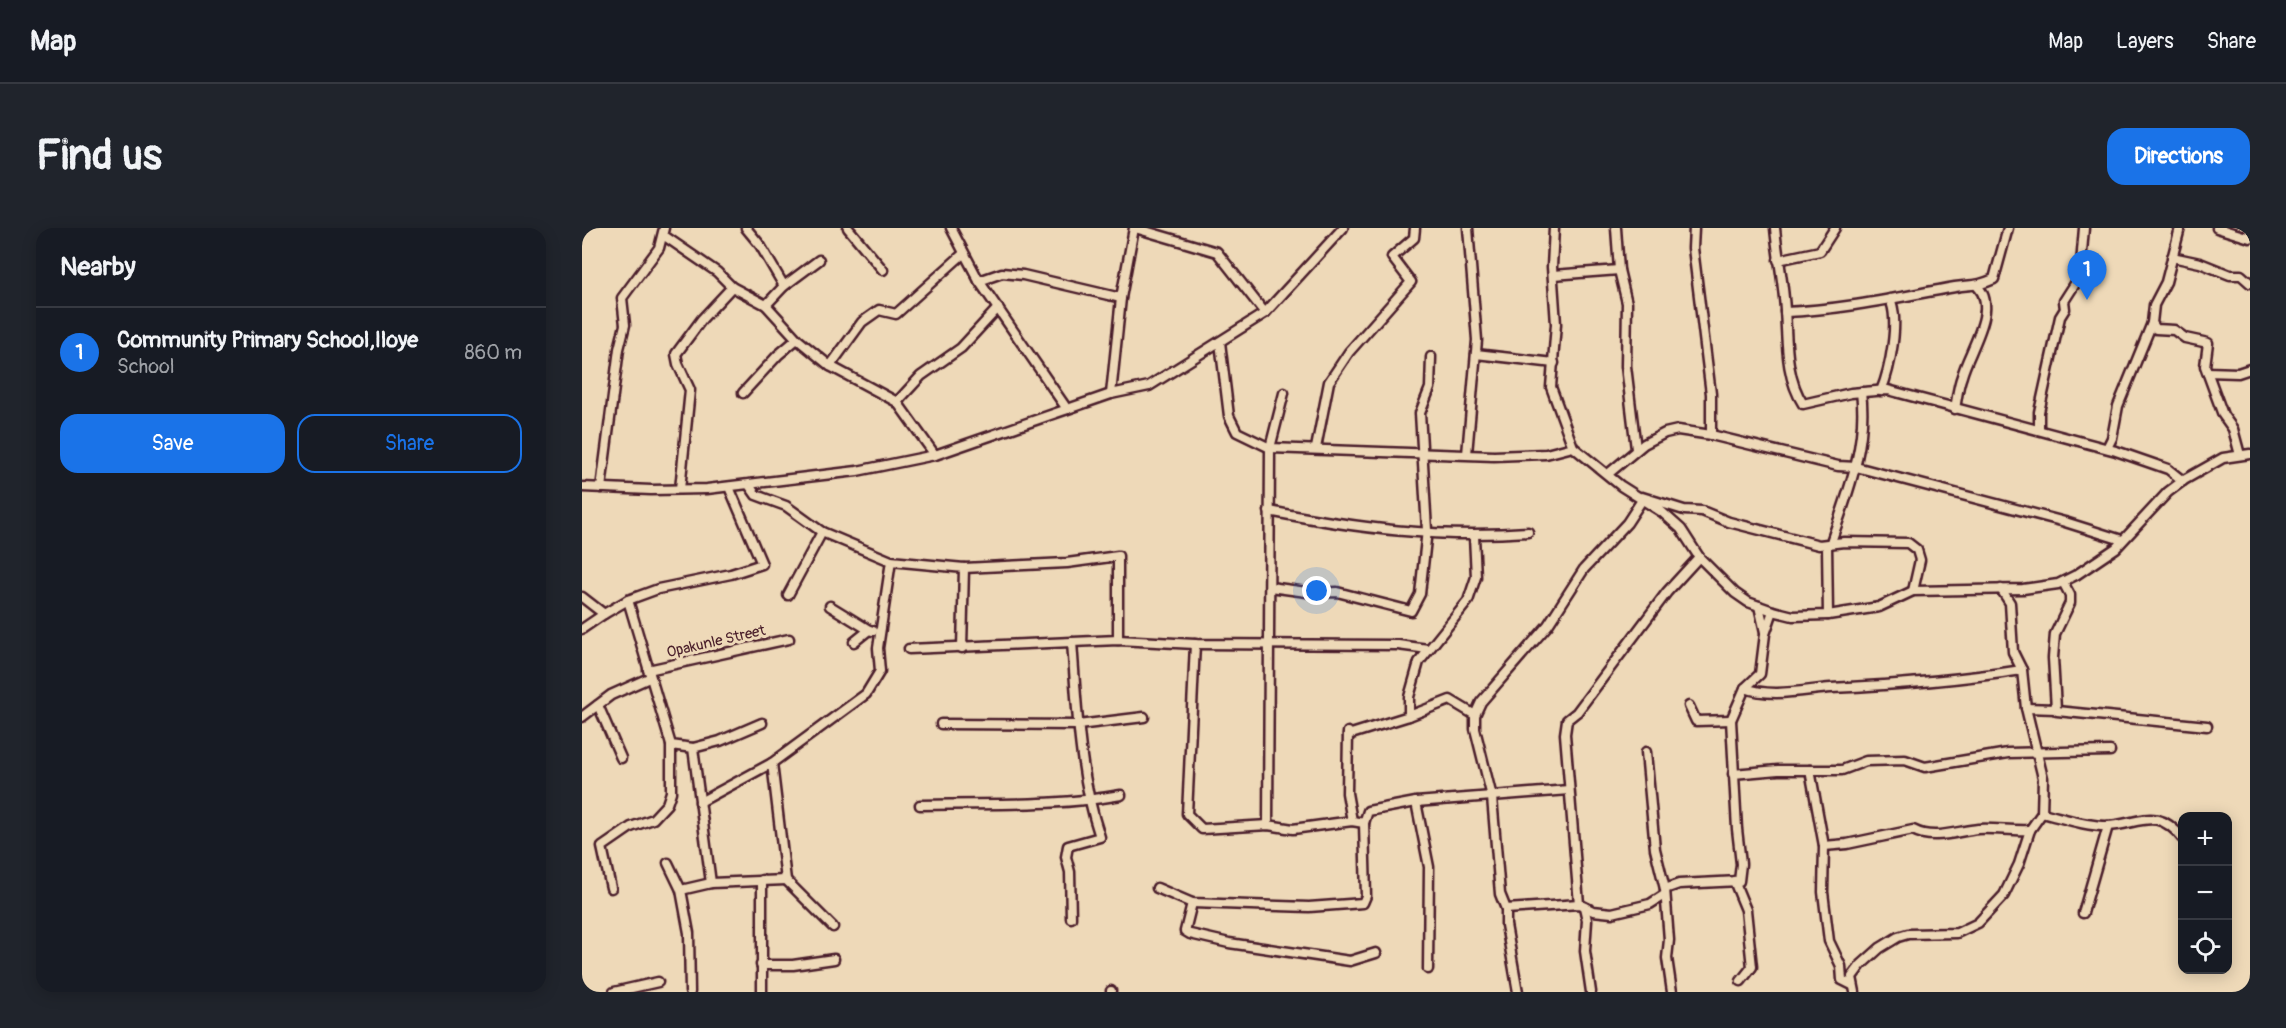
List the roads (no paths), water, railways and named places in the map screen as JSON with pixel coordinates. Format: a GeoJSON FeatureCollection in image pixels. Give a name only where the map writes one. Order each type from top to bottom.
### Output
{"type":"FeatureCollection","features":[{"type":"Feature","properties":{"kind":"street"},"geometry":{"type":"LineString","coordinates":[[746,228],[760,245],[784,286]]}},
{"type":"Feature","properties":{"kind":"street"},"geometry":{"type":"LineString","coordinates":[[848,228],[883,270]]}},
{"type":"Feature","properties":{"kind":"street"},"geometry":{"type":"LineString","coordinates":[[951,228],[979,281],[1067,409]]}},
{"type":"Feature","properties":{"kind":"street"},"geometry":{"type":"LineString","coordinates":[[1111,394],[1121,298],[1134,228],[1217,252],[1265,313]]}},
{"type":"Feature","properties":{"kind":"street"},"geometry":{"type":"LineString","coordinates":[[582,487],[680,489],[729,487],[857,471],[935,455],[1111,394],[1149,386],[1265,313],[1343,228]]}},
{"type":"Feature","properties":{"kind":"street"},"geometry":{"type":"LineString","coordinates":[[1316,448],[1329,382],[1349,352],[1411,282],[1392,257],[1414,238],[1415,228]]}},
{"type":"Feature","properties":{"kind":"street"},"geometry":{"type":"LineString","coordinates":[[1467,454],[1477,340],[1468,228]]}},
{"type":"Feature","properties":{"kind":"street"},"geometry":{"type":"LineString","coordinates":[[1554,228],[1553,274],[1556,324],[1551,387],[1573,447],[1621,486],[1662,512],[1681,529],[1699,557],[1735,593],[1748,602],[1793,616],[1828,615],[1879,607],[1913,591],[2041,588],[2063,582],[2116,548],[2169,492],[2183,481],[2223,458],[2247,456],[2223,415],[2207,372],[2205,366],[2208,343],[2185,338],[2175,330],[2156,329],[2152,323]]}},
{"type":"Feature","properties":{"kind":"street"},"geometry":{"type":"LineString","coordinates":[[1616,228],[1619,270],[1627,303],[1626,366],[1636,449]]}},
{"type":"Feature","properties":{"kind":"street"},"geometry":{"type":"LineString","coordinates":[[1694,228],[1693,248],[1711,394],[1711,435]]}},
{"type":"Feature","properties":{"kind":"street"},"geometry":{"type":"LineString","coordinates":[[1775,228],[1785,312],[1784,324],[1794,389],[1803,404],[1862,392],[1881,391],[2107,448],[2169,469],[2183,481]]}},
{"type":"Feature","properties":{"kind":"street"},"geometry":{"type":"LineString","coordinates":[[1778,260],[1820,251],[1835,228]]}},
{"type":"Feature","properties":{"kind":"street"},"geometry":{"type":"LineString","coordinates":[[1785,312],[1850,307],[1968,285],[1978,287],[1994,279],[2008,228]]}},
{"type":"Feature","properties":{"kind":"street"},"geometry":{"type":"LineString","coordinates":[[2039,429],[2039,412],[2060,317],[2065,309],[2064,301],[2080,276],[2084,228]]}},
{"type":"Feature","properties":{"kind":"street"},"geometry":{"type":"LineString","coordinates":[[2107,448],[2112,438],[2118,406],[2152,323],[2154,305],[2166,282],[2180,228]]}},
{"type":"Feature","properties":{"kind":"street"},"geometry":{"type":"LineString","coordinates":[[2217,228],[2250,238]]}},
{"type":"Feature","properties":{"kind":"street"},"geometry":{"type":"LineString","coordinates":[[601,488],[619,349],[625,325],[622,298],[659,248],[663,232],[717,272],[732,287],[766,305],[797,339],[830,366],[897,402],[935,455]]}},
{"type":"Feature","properties":{"kind":"street"},"geometry":{"type":"LineString","coordinates":[[830,366],[862,322],[879,310],[896,314],[963,254]]}},
{"type":"Feature","properties":{"kind":"street"},"geometry":{"type":"LineString","coordinates":[[2172,257],[2200,262],[2229,275],[2241,274],[2250,283]]}},
{"type":"Feature","properties":{"kind":"street"},"geometry":{"type":"LineString","coordinates":[[766,305],[784,286],[819,260]]}},
{"type":"Feature","properties":{"kind":"street"},"geometry":{"type":"LineString","coordinates":[[1553,274],[1619,270]]}},
{"type":"Feature","properties":{"kind":"street"},"geometry":{"type":"LineString","coordinates":[[979,281],[1002,273],[1023,275],[1121,298]]}},
{"type":"Feature","properties":{"kind":"street"},"geometry":{"type":"LineString","coordinates":[[680,489],[690,390],[676,354],[702,319],[732,287]]}},
{"type":"Feature","properties":{"kind":"street"},"geometry":{"type":"LineString","coordinates":[[1955,409],[1961,376],[1985,314],[1984,295],[1978,287]]}},
{"type":"Feature","properties":{"kind":"street"},"geometry":{"type":"LineString","coordinates":[[1881,391],[1889,365],[1895,311],[1890,299]]}},
{"type":"Feature","properties":{"kind":"street"},"geometry":{"type":"LineString","coordinates":[[897,402],[921,376],[961,348],[998,308]]}},
{"type":"Feature","properties":{"kind":"street"},"geometry":{"type":"LineString","coordinates":[[743,393],[778,355],[797,339]]}},
{"type":"Feature","properties":{"kind":"street"},"geometry":{"type":"LineString","coordinates":[[1220,342],[1233,424],[1237,432],[1269,448],[1316,448],[1424,454],[1546,454],[1573,447]]}},
{"type":"Feature","properties":{"kind":"street"},"geometry":{"type":"LineString","coordinates":[[1476,354],[1554,363]]}},
{"type":"Feature","properties":{"kind":"street"},"geometry":{"type":"LineString","coordinates":[[1270,587],[1314,593],[1337,592],[1411,611],[1420,594],[1427,530],[1420,414],[1430,388],[1431,357]]}},
{"type":"Feature","properties":{"kind":"street"},"geometry":{"type":"LineString","coordinates":[[2207,372],[2238,373],[2250,369]]}},
{"type":"Feature","properties":{"kind":"street"},"geometry":{"type":"LineString","coordinates":[[1828,615],[1829,544],[1856,467],[1863,404],[1862,392]]}},
{"type":"Feature","properties":{"kind":"street"},"geometry":{"type":"LineString","coordinates":[[1268,825],[1269,448],[1284,393]]}},
{"type":"Feature","properties":{"kind":"street"},"geometry":{"type":"LineString","coordinates":[[1608,474],[1636,449],[1672,431],[1711,435],[1827,464],[1856,467],[2065,522],[2122,540]]}},
{"type":"Feature","properties":{"kind":"street"},"geometry":{"type":"LineString","coordinates":[[748,485],[756,495],[786,506],[822,532],[891,561],[963,568],[1066,563],[1118,556],[1118,640]]}},
{"type":"Feature","properties":{"kind":"street"},"geometry":{"type":"LineString","coordinates":[[582,629],[628,600],[658,589],[731,574],[762,564],[729,487]]}},
{"type":"Feature","properties":{"kind":"street"},"geometry":{"type":"LineString","coordinates":[[1642,498],[1684,510],[1702,511],[1729,522],[1788,538],[1829,544],[1908,543],[1917,550],[1920,560],[1913,591]]}},
{"type":"Feature","properties":{"kind":"street"},"geometry":{"type":"LineString","coordinates":[[1518,992],[1506,925],[1506,909],[1500,894],[1492,797],[1475,729],[1475,715],[1481,702],[1548,625],[1584,569],[1627,523],[1642,498]]}},
{"type":"Feature","properties":{"kind":"street"},"geometry":{"type":"LineString","coordinates":[[1269,511],[1394,532],[1427,530],[1434,534],[1474,536],[1528,532]]}},
{"type":"Feature","properties":{"kind":"street"},"geometry":{"type":"LineString","coordinates":[[788,596],[822,532]]}},
{"type":"Feature","properties":{"kind":"street"},"geometry":{"type":"LineString","coordinates":[[1409,716],[1408,697],[1419,662],[1468,601],[1476,577],[1474,536]]}},
{"type":"Feature","properties":{"kind":"street"},"geometry":{"type":"LineString","coordinates":[[1587,920],[1581,905],[1569,790],[1565,734],[1567,720],[1577,712],[1667,592],[1699,557]]}},
{"type":"Feature","properties":{"kind":"street"},"geometry":{"type":"LineString","coordinates":[[700,802],[772,763],[866,694],[880,671],[878,648],[883,632],[891,561]]}},
{"type":"Feature","properties":{"kind":"street"},"geometry":{"type":"LineString","coordinates":[[962,648],[963,568]]}},
{"type":"Feature","properties":{"kind":"street"},"geometry":{"type":"LineString","coordinates":[[2056,708],[2053,658],[2055,634],[2070,603],[2070,595],[2063,582]]}},
{"type":"Feature","properties":{"kind":"street"},"geometry":{"type":"LineString","coordinates":[[2001,589],[2010,603]]}},
{"type":"Feature","properties":{"kind":"street"},"geometry":{"type":"LineString","coordinates":[[1810,770],[1824,846],[1823,892],[1829,941],[1841,966],[1842,980],[1853,985],[1861,965],[1880,948],[1898,937],[1908,934],[1957,933],[1978,923],[2004,895],[2019,864],[2030,831],[2042,813],[2043,778],[2026,708],[2022,670],[2013,652],[2010,603],[2016,589]]}},
{"type":"Feature","properties":{"kind":"street"},"geometry":{"type":"LineString","coordinates":[[582,597],[604,614]]}},
{"type":"Feature","properties":{"kind":"street"},"geometry":{"type":"LineString","coordinates":[[611,888],[602,848],[631,827],[653,819],[667,804],[671,792],[671,745],[628,600]]}},
{"type":"Feature","properties":{"kind":"street"},"geometry":{"type":"LineString","coordinates":[[830,606],[869,630],[883,632]]}},
{"type":"Feature","properties":{"kind":"street"},"geometry":{"type":"LineString","coordinates":[[1759,606],[1766,634]]}},
{"type":"Feature","properties":{"kind":"street"},"geometry":{"type":"LineString","coordinates":[[1506,909],[1581,905],[1593,911],[1620,912],[1650,904],[1679,884],[1739,881],[1742,864],[1733,774],[1731,720],[1745,688],[1760,674],[1766,634],[1773,611]]}},
{"type":"Feature","properties":{"kind":"street"},"geometry":{"type":"LineString","coordinates":[[854,642],[869,630]]}},
{"type":"Feature","properties":{"kind":"street","name":"Opakunle Street"},"geometry":{"type":"LineString","coordinates":[[582,717],[611,695],[649,674],[789,639]]}},
{"type":"Feature","properties":{"kind":"street"},"geometry":{"type":"LineString","coordinates":[[909,649],[1118,640],[1195,644],[1398,645],[1428,649]]}},
{"type":"Feature","properties":{"kind":"street"},"geometry":{"type":"LineString","coordinates":[[1071,918],[1070,872],[1066,857],[1068,846],[1100,837],[1088,801],[1078,725],[1072,642]]}},
{"type":"Feature","properties":{"kind":"street"},"geometry":{"type":"LineString","coordinates":[[1195,644],[1187,814],[1202,829],[1268,825],[1293,829],[1352,821],[1364,823]]}},
{"type":"Feature","properties":{"kind":"street"},"geometry":{"type":"LineString","coordinates":[[1745,688],[1758,693],[1843,688],[1955,680],[2022,670]]}},
{"type":"Feature","properties":{"kind":"street"},"geometry":{"type":"LineString","coordinates":[[1352,821],[1347,793],[1348,733],[1409,716],[1450,700],[1475,715]]}},
{"type":"Feature","properties":{"kind":"street"},"geometry":{"type":"LineString","coordinates":[[598,705],[621,758]]}},
{"type":"Feature","properties":{"kind":"street"},"geometry":{"type":"LineString","coordinates":[[1689,706],[1696,721],[1731,720]]}},
{"type":"Feature","properties":{"kind":"street"},"geometry":{"type":"LineString","coordinates":[[2026,708],[2056,708],[2057,711],[2207,726]]}},
{"type":"Feature","properties":{"kind":"street"},"geometry":{"type":"LineString","coordinates":[[941,724],[1078,725],[1144,717]]}},
{"type":"Feature","properties":{"kind":"street"},"geometry":{"type":"LineString","coordinates":[[671,745],[693,748],[720,741],[762,723]]}},
{"type":"Feature","properties":{"kind":"street"},"geometry":{"type":"LineString","coordinates":[[693,748],[711,883]]}},
{"type":"Feature","properties":{"kind":"street"},"geometry":{"type":"LineString","coordinates":[[1733,774],[1842,770],[1866,761],[1889,759],[1905,760],[1925,767],[2037,751],[2110,751]]}},
{"type":"Feature","properties":{"kind":"street"},"geometry":{"type":"LineString","coordinates":[[1646,752],[1655,849],[1665,892],[1669,928],[1667,958],[1672,992]]}},
{"type":"Feature","properties":{"kind":"street"},"geometry":{"type":"LineString","coordinates":[[772,763],[786,880],[833,927]]}},
{"type":"Feature","properties":{"kind":"street"},"geometry":{"type":"LineString","coordinates":[[1156,888],[1192,903],[1309,907],[1363,903],[1366,896],[1364,823],[1368,811],[1416,802],[1569,790]]}},
{"type":"Feature","properties":{"kind":"street"},"geometry":{"type":"LineString","coordinates":[[920,806],[1010,806],[1088,801],[1121,795]]}},
{"type":"Feature","properties":{"kind":"street"},"geometry":{"type":"LineString","coordinates":[[1416,802],[1429,867],[1428,969]]}},
{"type":"Feature","properties":{"kind":"street"},"geometry":{"type":"LineString","coordinates":[[2042,813],[2087,824],[2108,826],[2150,818],[2172,825],[2178,833]]}},
{"type":"Feature","properties":{"kind":"street"},"geometry":{"type":"LineString","coordinates":[[2083,913],[2108,826]]}},
{"type":"Feature","properties":{"kind":"street"},"geometry":{"type":"LineString","coordinates":[[1824,846],[1847,844],[1913,830],[1921,834],[1950,834],[1978,829],[2030,831]]}},
{"type":"Feature","properties":{"kind":"street"},"geometry":{"type":"LineString","coordinates":[[668,863],[681,890],[689,933],[690,992]]}},
{"type":"Feature","properties":{"kind":"street"},"geometry":{"type":"LineString","coordinates":[[762,880],[762,992]]}},
{"type":"Feature","properties":{"kind":"street"},"geometry":{"type":"LineString","coordinates":[[681,890],[711,883],[786,880]]}},
{"type":"Feature","properties":{"kind":"street"},"geometry":{"type":"LineString","coordinates":[[1734,881],[1746,910],[1752,968],[1741,981]]}},
{"type":"Feature","properties":{"kind":"street"},"geometry":{"type":"LineString","coordinates":[[1192,903],[1185,931],[1190,934],[1229,943],[1350,961],[1376,953]]}},
{"type":"Feature","properties":{"kind":"street"},"geometry":{"type":"LineString","coordinates":[[1591,992],[1584,945],[1587,920],[1593,911]]}},
{"type":"Feature","properties":{"kind":"street"},"geometry":{"type":"LineString","coordinates":[[761,965],[793,965],[834,958]]}},
{"type":"Feature","properties":{"kind":"street"},"geometry":{"type":"LineString","coordinates":[[614,992],[658,982]]}},
{"type":"Feature","properties":{"kind":"place","name":"Community Primary School,Iloye"},"geometry":{"type":"Point","coordinates":[2087,300]}}]}
